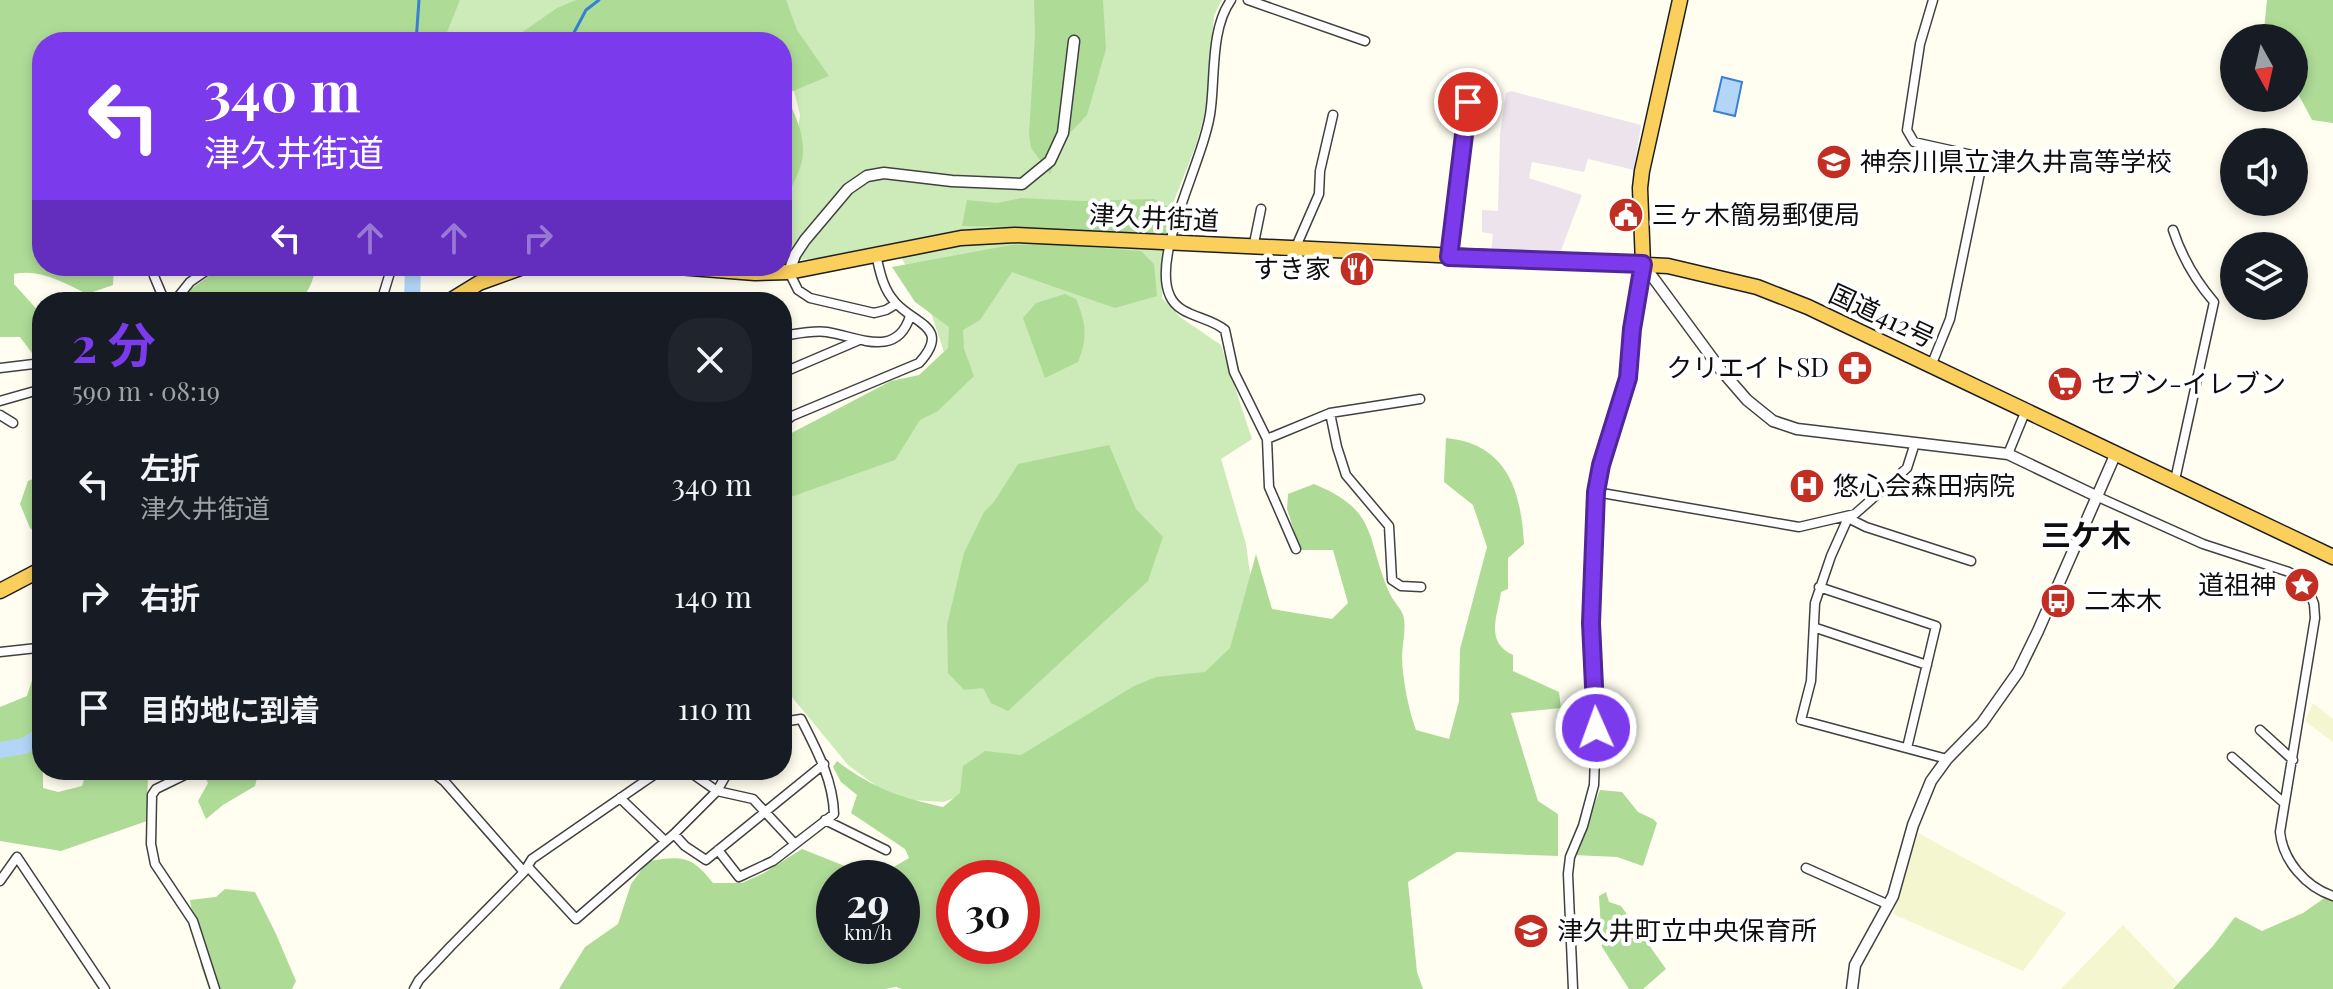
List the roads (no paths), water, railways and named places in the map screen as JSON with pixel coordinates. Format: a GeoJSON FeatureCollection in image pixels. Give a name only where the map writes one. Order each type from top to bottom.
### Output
{"type":"FeatureCollection","features":[{"type":"Feature","properties":{"kind":"highway"},"geometry":{"type":"LineString","coordinates":[[1643,264],[1642,171],[1680,0]]}},
{"type":"Feature","properties":{"kind":"highway","name":"津久井街道"},"geometry":{"type":"LineString","coordinates":[[792,271],[985,235],[1643,264]]}},
{"type":"Feature","properties":{"kind":"highway","name":"国道412号"},"geometry":{"type":"LineString","coordinates":[[1643,264],[1680,268],[1757,287],[1808,307],[2333,557]]}},
{"type":"Feature","properties":{"kind":"highway"},"geometry":{"type":"LineString","coordinates":[[464,292],[489,276]]}},
{"type":"Feature","properties":{"kind":"highway"},"geometry":{"type":"LineString","coordinates":[[0,591],[32,574]]}},
{"type":"Feature","properties":{"kind":"street"},"geometry":{"type":"LineString","coordinates":[[1231,0],[1221,18],[1208,129],[1171,243],[1165,278],[1170,299],[1178,307],[1209,319],[1225,330],[1234,372],[1267,439],[1269,487],[1296,549]]}},
{"type":"Feature","properties":{"kind":"street"},"geometry":{"type":"LineString","coordinates":[[1248,0],[1365,41]]}},
{"type":"Feature","properties":{"kind":"street"},"geometry":{"type":"LineString","coordinates":[[1931,366],[1950,319],[1981,168],[1977,156],[1914,142],[1907,130],[1920,44],[1933,0]]}},
{"type":"Feature","properties":{"kind":"street"},"geometry":{"type":"LineString","coordinates":[[792,264],[805,240],[848,189],[867,176],[884,173],[952,181],[1022,184],[1050,161],[1063,133],[1074,41]]}},
{"type":"Feature","properties":{"kind":"street"},"geometry":{"type":"LineString","coordinates":[[1449,257],[1472,76]]}},
{"type":"Feature","properties":{"kind":"street"},"geometry":{"type":"LineString","coordinates":[[1295,250],[1319,194],[1320,171],[1333,115]]}},
{"type":"Feature","properties":{"kind":"street"},"geometry":{"type":"LineString","coordinates":[[1253,248],[1261,209]]}},
{"type":"Feature","properties":{"kind":"street"},"geometry":{"type":"LineString","coordinates":[[2173,230],[2180,251],[2199,284],[2214,302],[2175,480]]}},
{"type":"Feature","properties":{"kind":"street"},"geometry":{"type":"LineString","coordinates":[[792,416],[919,363],[927,354],[931,342],[930,329],[922,320],[910,316],[896,304],[883,282],[876,255]]}},
{"type":"Feature","properties":{"kind":"street"},"geometry":{"type":"LineString","coordinates":[[1643,264],[1721,370],[1765,416],[1797,429],[2008,454],[2214,549],[2278,567],[2306,583],[2314,604],[2315,618],[2280,832],[2286,856],[2310,883],[2333,896]]}},
{"type":"Feature","properties":{"kind":"street"},"geometry":{"type":"LineString","coordinates":[[1573,989],[1568,874],[1570,857],[1583,826],[1594,785],[1596,761],[1591,623],[1596,492],[1601,465],[1628,378],[1632,329],[1643,264]]}},
{"type":"Feature","properties":{"kind":"street"},"geometry":{"type":"LineString","coordinates":[[154,276],[161,292]]}},
{"type":"Feature","properties":{"kind":"street"},"geometry":{"type":"LineString","coordinates":[[182,292],[199,276]]}},
{"type":"Feature","properties":{"kind":"street"},"geometry":{"type":"LineString","coordinates":[[791,276],[798,290],[810,298],[874,313],[896,304]]}},
{"type":"Feature","properties":{"kind":"street"},"geometry":{"type":"LineString","coordinates":[[792,335],[826,332],[881,343],[897,338],[906,330],[910,316]]}},
{"type":"Feature","properties":{"kind":"street"},"geometry":{"type":"LineString","coordinates":[[792,369],[857,340]]}},
{"type":"Feature","properties":{"kind":"street"},"geometry":{"type":"LineString","coordinates":[[0,368],[32,364]]}},
{"type":"Feature","properties":{"kind":"street"},"geometry":{"type":"LineString","coordinates":[[0,401],[32,392]]}},
{"type":"Feature","properties":{"kind":"street"},"geometry":{"type":"LineString","coordinates":[[1267,439],[1330,413],[1420,399]]}},
{"type":"Feature","properties":{"kind":"street"},"geometry":{"type":"LineString","coordinates":[[2008,454],[2026,410]]}},
{"type":"Feature","properties":{"kind":"street"},"geometry":{"type":"LineString","coordinates":[[1330,413],[1346,475],[1389,526],[1392,580],[1401,586],[1421,587]]}},
{"type":"Feature","properties":{"kind":"street"},"geometry":{"type":"LineString","coordinates":[[0,415],[13,423]]}},
{"type":"Feature","properties":{"kind":"street"},"geometry":{"type":"LineString","coordinates":[[1596,492],[1793,528],[1848,518],[1903,474],[1910,463],[1915,443]]}},
{"type":"Feature","properties":{"kind":"street"},"geometry":{"type":"LineString","coordinates":[[1852,989],[1855,965],[1889,905],[1925,797],[1938,770],[1982,723],[2018,672],[2116,453]]}},
{"type":"Feature","properties":{"kind":"street"},"geometry":{"type":"LineString","coordinates":[[1848,518],[1866,527],[1971,561]]}},
{"type":"Feature","properties":{"kind":"street"},"geometry":{"type":"LineString","coordinates":[[1848,518],[1815,603],[1811,681],[1801,720],[1947,759]]}},
{"type":"Feature","properties":{"kind":"street"},"geometry":{"type":"LineString","coordinates":[[1819,587],[1936,626],[1907,748]]}},
{"type":"Feature","properties":{"kind":"street"},"geometry":{"type":"LineString","coordinates":[[1816,628],[1927,665]]}},
{"type":"Feature","properties":{"kind":"street"},"geometry":{"type":"LineString","coordinates":[[0,652],[32,649]]}},
{"type":"Feature","properties":{"kind":"street"},"geometry":{"type":"LineString","coordinates":[[718,850],[739,877],[773,861],[834,814],[824,764],[801,719],[792,720]]}},
{"type":"Feature","properties":{"kind":"street"},"geometry":{"type":"LineString","coordinates":[[2260,730],[2293,760]]}},
{"type":"Feature","properties":{"kind":"street"},"geometry":{"type":"LineString","coordinates":[[2232,757],[2284,803]]}},
{"type":"Feature","properties":{"kind":"street"},"geometry":{"type":"LineString","coordinates":[[674,834],[706,860],[824,764]]}},
{"type":"Feature","properties":{"kind":"street"},"geometry":{"type":"LineString","coordinates":[[174,780],[156,789],[152,795],[151,844],[155,864],[193,921],[215,989]]}},
{"type":"Feature","properties":{"kind":"street"},"geometry":{"type":"LineString","coordinates":[[442,780],[576,919],[674,834],[717,791],[723,780]]}},
{"type":"Feature","properties":{"kind":"street"},"geometry":{"type":"LineString","coordinates":[[414,989],[419,980],[526,870],[532,859],[646,780]]}},
{"type":"Feature","properties":{"kind":"street"},"geometry":{"type":"LineString","coordinates":[[701,780],[717,791],[753,799],[794,843]]}},
{"type":"Feature","properties":{"kind":"street"},"geometry":{"type":"LineString","coordinates":[[620,798],[665,841]]}},
{"type":"Feature","properties":{"kind":"street"},"geometry":{"type":"LineString","coordinates":[[825,820],[886,850]]}},
{"type":"Feature","properties":{"kind":"street"},"geometry":{"type":"LineString","coordinates":[[0,881],[17,857],[105,989]]}},
{"type":"Feature","properties":{"kind":"street"},"geometry":{"type":"LineString","coordinates":[[1806,868],[1889,905]]}},
{"type":"Feature","properties":{"kind":"water"},"geometry":{"type":"Polygon","coordinates":[[[1722,77],[1742,82],[1735,116],[1714,111],[1722,77]]]}},
{"type":"Feature","properties":{"kind":"waterway"},"geometry":{"type":"LineString","coordinates":[[417,32],[419,0]]}},
{"type":"Feature","properties":{"kind":"waterway"},"geometry":{"type":"LineString","coordinates":[[574,32],[586,10],[599,0]]}},
{"type":"Feature","properties":{"kind":"waterway"},"geometry":{"type":"LineString","coordinates":[[412,292],[413,276]]}},
{"type":"Feature","properties":{"kind":"waterway"},"geometry":{"type":"LineString","coordinates":[[0,750],[24,746],[32,741]]}},
{"type":"Feature","properties":{"kind":"place","name":"神奈川県立津久井高等学校"},"geometry":{"type":"Point","coordinates":[1834,162]}},
{"type":"Feature","properties":{"kind":"place","name":"三ヶ木簡易郵便局"},"geometry":{"type":"Point","coordinates":[1626,215]}},
{"type":"Feature","properties":{"kind":"place","name":"すき家"},"geometry":{"type":"Point","coordinates":[1357,269]}},
{"type":"Feature","properties":{"kind":"place","name":"クリエイトSD"},"geometry":{"type":"Point","coordinates":[1855,368]}},
{"type":"Feature","properties":{"kind":"place","name":"セブン-イレブン"},"geometry":{"type":"Point","coordinates":[2065,384]}},
{"type":"Feature","properties":{"kind":"place","name":"悠心会森田病院"},"geometry":{"type":"Point","coordinates":[1807,486]}},
{"type":"Feature","properties":{"kind":"place","name":"道祖神"},"geometry":{"type":"Point","coordinates":[2302,585]}},
{"type":"Feature","properties":{"kind":"place","name":"二本木"},"geometry":{"type":"Point","coordinates":[2058,601]}},
{"type":"Feature","properties":{"kind":"place","name":"津久井町立中央保育所"},"geometry":{"type":"Point","coordinates":[1531,931]}},
{"type":"Feature","properties":{"kind":"district","name":"三ケ木"},"geometry":{"type":"Point","coordinates":[2086,536]}}]}
